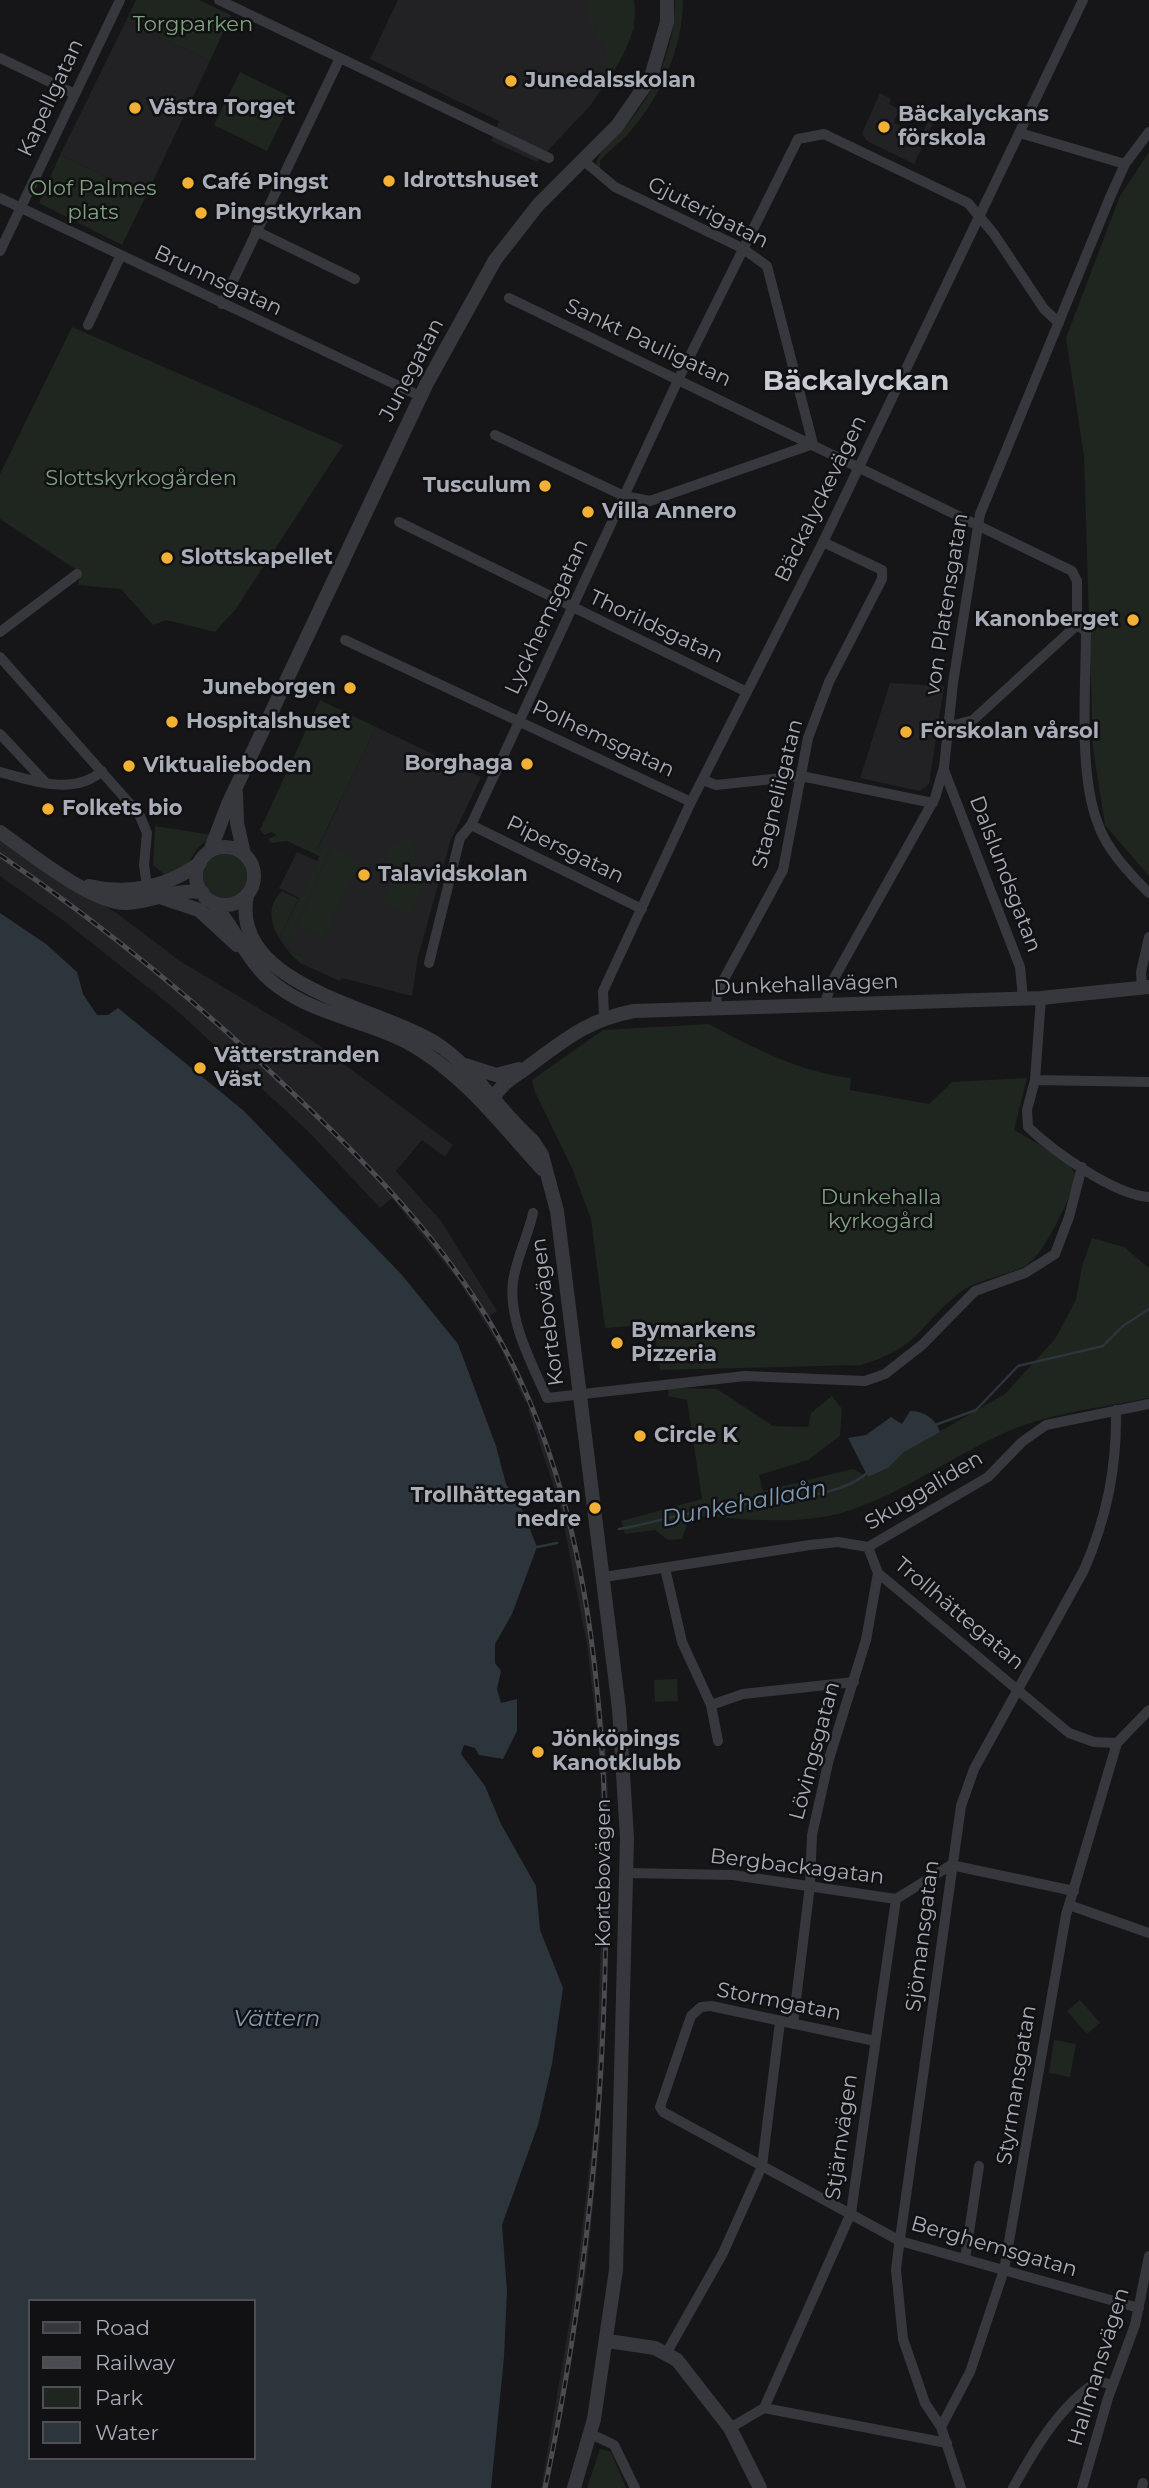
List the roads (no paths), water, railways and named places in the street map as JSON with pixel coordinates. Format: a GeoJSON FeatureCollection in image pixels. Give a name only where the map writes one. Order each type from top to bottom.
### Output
{"type":"FeatureCollection","features":[{"type":"Feature","properties":{"kind":"street","name":"Kapellgatan"},"geometry":{"type":"LineString","coordinates":[[0,251],[120,0]]}},
{"type":"Feature","properties":{"kind":"street"},"geometry":{"type":"LineString","coordinates":[[219,0],[239,4],[340,58],[549,158]]}},
{"type":"Feature","properties":{"kind":"street","name":"Junegatan"},"geometry":{"type":"LineString","coordinates":[[210,852],[420,396],[495,260],[538,205],[617,126],[651,76],[667,22],[667,0]]}},
{"type":"Feature","properties":{"kind":"street","name":"Bäckalyckevägen"},"geometry":{"type":"LineString","coordinates":[[604,1017],[603,991],[691,802],[823,541],[1083,0]]}},
{"type":"Feature","properties":{"kind":"street"},"geometry":{"type":"LineString","coordinates":[[0,58],[75,93]]}},
{"type":"Feature","properties":{"kind":"street"},"geometry":{"type":"LineString","coordinates":[[222,304],[340,58]]}},
{"type":"Feature","properties":{"kind":"street","name":"von Platensgatan"},"geometry":{"type":"LineString","coordinates":[[824,1005],[833,980],[933,803],[943,767],[983,504],[1125,164],[1149,132]]}},
{"type":"Feature","properties":{"kind":"street"},"geometry":{"type":"LineString","coordinates":[[1020,133],[1125,164]]}},
{"type":"Feature","properties":{"kind":"street","name":"Lyckhemsgatan"},"geometry":{"type":"LineString","coordinates":[[429,963],[458,842],[471,825],[679,378],[794,144],[805,135],[824,134],[968,203],[981,216]]}},
{"type":"Feature","properties":{"kind":"street","name":"Gjuterigatan"},"geometry":{"type":"LineString","coordinates":[[584,161],[615,187],[762,260],[770,272],[813,444]]}},
{"type":"Feature","properties":{"kind":"street","name":"Brunnsgatan"},"geometry":{"type":"LineString","coordinates":[[0,198],[120,257],[420,396]]}},
{"type":"Feature","properties":{"kind":"street"},"geometry":{"type":"LineString","coordinates":[[981,216],[1044,309],[1059,323]]}},
{"type":"Feature","properties":{"kind":"street"},"geometry":{"type":"LineString","coordinates":[[256,231],[355,279]]}},
{"type":"Feature","properties":{"kind":"street"},"geometry":{"type":"LineString","coordinates":[[88,325],[120,257]]}},
{"type":"Feature","properties":{"kind":"street","name":"Sankt Pauligatan"},"geometry":{"type":"LineString","coordinates":[[509,298],[679,378],[1072,571],[1077,581],[1077,625]]}},
{"type":"Feature","properties":{"kind":"street"},"geometry":{"type":"LineString","coordinates":[[495,435],[624,496],[658,500],[813,444]]}},
{"type":"Feature","properties":{"kind":"street","name":"Thorildsgatan"},"geometry":{"type":"LineString","coordinates":[[399,522],[572,609],[747,692]]}},
{"type":"Feature","properties":{"kind":"street","name":"Stagneliigatan"},"geometry":{"type":"LineString","coordinates":[[716,1009],[717,992],[783,870],[808,737],[829,682],[882,579],[882,570],[823,541]]}},
{"type":"Feature","properties":{"kind":"street"},"geometry":{"type":"LineString","coordinates":[[0,632],[77,574]]}},
{"type":"Feature","properties":{"kind":"street"},"geometry":{"type":"LineString","coordinates":[[947,727],[973,720],[1077,625],[1086,631],[1086,750],[1098,824],[1128,870],[1149,893]]}},
{"type":"Feature","properties":{"kind":"street","name":"Polhemsgatan"},"geometry":{"type":"LineString","coordinates":[[345,640],[691,802]]}},
{"type":"Feature","properties":{"kind":"street"},"geometry":{"type":"LineString","coordinates":[[0,657],[135,808],[145,826],[153,895]]}},
{"type":"Feature","properties":{"kind":"street"},"geometry":{"type":"LineString","coordinates":[[0,734],[45,782]]}},
{"type":"Feature","properties":{"kind":"street","name":"Dalslundsgatan"},"geometry":{"type":"LineString","coordinates":[[943,767],[1020,967],[1023,998]]}},
{"type":"Feature","properties":{"kind":"street"},"geometry":{"type":"LineString","coordinates":[[0,772],[67,785],[88,782],[102,771]]}},
{"type":"Feature","properties":{"kind":"street","name":"Polhemsgatan"},"geometry":{"type":"LineString","coordinates":[[703,780],[716,785],[802,776],[933,803]]}},
{"type":"Feature","properties":{"kind":"street","name":"Junegatan"},"geometry":{"type":"LineString","coordinates":[[236,792],[237,823],[244,854]]}},
{"type":"Feature","properties":{"kind":"street","name":"Pipersgatan"},"geometry":{"type":"LineString","coordinates":[[471,825],[642,909]]}},
{"type":"Feature","properties":{"kind":"street"},"geometry":{"type":"LineString","coordinates":[[0,832],[81,885],[153,895],[199,910],[242,948]]}},
{"type":"Feature","properties":{"kind":"street"},"geometry":{"type":"LineString","coordinates":[[229,848],[244,854],[254,874],[247,895],[230,904],[176,891],[153,895],[200,863],[210,852],[229,848]]}},
{"type":"Feature","properties":{"kind":"street"},"geometry":{"type":"LineString","coordinates":[[200,863],[197,876],[207,897]]}},
{"type":"Feature","properties":{"kind":"street","name":"Kortebovägen"},"geometry":{"type":"LineString","coordinates":[[247,895],[244,913],[247,927],[280,970],[320,994],[422,1034],[460,1063],[533,1141],[547,1175],[561,1236],[619,1709],[628,1873],[616,2270],[608,2341],[591,2434],[575,2488]]}},
{"type":"Feature","properties":{"kind":"street","name":"Kortebovägen"},"geometry":{"type":"LineString","coordinates":[[207,897],[226,918],[242,948],[267,978],[291,995],[405,1041],[493,1098],[547,1175]]}},
{"type":"Feature","properties":{"kind":"street"},"geometry":{"type":"LineString","coordinates":[[1145,988],[1141,972],[1149,937]]}},
{"type":"Feature","properties":{"kind":"street","name":"Dunkehallavägen"},"geometry":{"type":"LineString","coordinates":[[493,1098],[498,1088],[574,1032],[604,1017],[634,1011],[1041,998],[1145,988]]}},
{"type":"Feature","properties":{"kind":"street"},"geometry":{"type":"LineString","coordinates":[[1041,998],[1035,1080],[1027,1110],[1028,1128],[1083,1167],[1135,1194],[1149,1197]]}},
{"type":"Feature","properties":{"kind":"street"},"geometry":{"type":"LineString","coordinates":[[460,1063],[496,1075],[530,1066]]}},
{"type":"Feature","properties":{"kind":"street"},"geometry":{"type":"LineString","coordinates":[[1035,1080],[1149,1082]]}},
{"type":"Feature","properties":{"kind":"street"},"geometry":{"type":"LineString","coordinates":[[533,1213],[513,1282],[513,1302],[520,1331],[547,1398],[746,1376],[865,1381],[885,1374],[922,1345],[975,1291],[1025,1273],[1055,1254],[1083,1167]]}},
{"type":"Feature","properties":{"kind":"street","name":"Skuggaliden"},"geometry":{"type":"LineString","coordinates":[[868,1547],[988,1476],[1022,1442],[1046,1425],[1149,1404]]}},
{"type":"Feature","properties":{"kind":"street","name":"Sjömansgatan"},"geometry":{"type":"LineString","coordinates":[[961,2488],[941,2427],[925,2403],[903,2339],[896,2270],[955,1832],[966,1788],[1084,1570],[1097,1540],[1111,1494],[1116,1410]]}},
{"type":"Feature","properties":{"kind":"street"},"geometry":{"type":"LineString","coordinates":[[604,1577],[754,1551],[838,1542],[868,1547]]}},
{"type":"Feature","properties":{"kind":"street","name":"Trollhättegatan"},"geometry":{"type":"LineString","coordinates":[[868,1547],[878,1573],[1069,1733],[1094,1742],[1117,1743]]}},
{"type":"Feature","properties":{"kind":"street"},"geometry":{"type":"LineString","coordinates":[[665,1568],[682,1642],[711,1705],[718,1741]]}},
{"type":"Feature","properties":{"kind":"street","name":"Lövingsgatan"},"geometry":{"type":"LineString","coordinates":[[793,2024],[810,1885],[812,1835],[819,1799],[854,1682],[878,1573]]}},
{"type":"Feature","properties":{"kind":"street"},"geometry":{"type":"LineString","coordinates":[[711,1705],[743,1694],[854,1682]]}},
{"type":"Feature","properties":{"kind":"street"},"geometry":{"type":"LineString","coordinates":[[1117,1743],[1149,1710]]}},
{"type":"Feature","properties":{"kind":"street","name":"Styrmansgatan"},"geometry":{"type":"LineString","coordinates":[[941,2427],[970,2372],[1004,2270],[1069,1905],[1117,1743]]}},
{"type":"Feature","properties":{"kind":"street"},"geometry":{"type":"LineString","coordinates":[[951,1865],[1074,1891]]}},
{"type":"Feature","properties":{"kind":"street","name":"Bergbackagatan"},"geometry":{"type":"LineString","coordinates":[[628,1873],[733,1875],[896,1899],[951,1865]]}},
{"type":"Feature","properties":{"kind":"street","name":"Stjärnvägen"},"geometry":{"type":"LineString","coordinates":[[764,2408],[851,2213],[896,1899]]}},
{"type":"Feature","properties":{"kind":"street"},"geometry":{"type":"LineString","coordinates":[[1069,1905],[1149,1933]]}},
{"type":"Feature","properties":{"kind":"street","name":"Stormgatan"},"geometry":{"type":"LineString","coordinates":[[660,2107],[691,2016],[696,2010],[711,2006],[875,2041]]}},
{"type":"Feature","properties":{"kind":"street"},"geometry":{"type":"LineString","coordinates":[[667,2353],[723,2253],[762,2166],[780,2022]]}},
{"type":"Feature","properties":{"kind":"street","name":"Berghemsgatan"},"geometry":{"type":"LineString","coordinates":[[660,2107],[663,2112],[900,2241],[1139,2308]]}},
{"type":"Feature","properties":{"kind":"street"},"geometry":{"type":"LineString","coordinates":[[965,2259],[979,2166]]}},
{"type":"Feature","properties":{"kind":"street","name":"Hallmansvägen"},"geometry":{"type":"LineString","coordinates":[[1082,2488],[1113,2385],[1135,2325],[1149,2256]]}},
{"type":"Feature","properties":{"kind":"street"},"geometry":{"type":"LineString","coordinates":[[1135,2325],[1149,2325]]}},
{"type":"Feature","properties":{"kind":"street"},"geometry":{"type":"LineString","coordinates":[[608,2341],[667,2353],[730,2428],[760,2488]]}},
{"type":"Feature","properties":{"kind":"street"},"geometry":{"type":"LineString","coordinates":[[1013,2488],[1046,2434],[1083,2392],[1098,2381],[1113,2385]]}},
{"type":"Feature","properties":{"kind":"street"},"geometry":{"type":"LineString","coordinates":[[730,2428],[764,2408],[947,2443]]}},
{"type":"Feature","properties":{"kind":"street"},"geometry":{"type":"LineString","coordinates":[[591,2434],[614,2445],[635,2488]]}},
{"type":"Feature","properties":{"kind":"water","name":"Vättern"},"geometry":{"type":"Polygon","coordinates":[[[0,913],[46,944],[77,972],[83,994],[97,1015],[108,1015],[118,1008],[244,1111],[402,1275],[458,1344],[496,1446],[506,1484],[521,1507],[537,1547],[512,1614],[495,1644],[495,1663],[501,1671],[497,1689],[501,1703],[517,1699],[517,1731],[503,1759],[479,1755],[475,1748],[464,1745],[461,1754],[485,1786],[501,1824],[536,1886],[540,1930],[563,1988],[552,2064],[538,2125],[502,2225],[507,2291],[504,2357],[491,2488],[0,2488],[0,913]]]}},
{"type":"Feature","properties":{"kind":"water"},"geometry":{"type":"Polygon","coordinates":[[[910,1411],[928,1416],[940,1432],[904,1452],[888,1468],[868,1477],[848,1438],[866,1435],[891,1417],[902,1424],[910,1411]]]}},
{"type":"Feature","properties":{"kind":"waterway","name":"Dunkehallaån"},"geometry":{"type":"LineString","coordinates":[[935,1425],[976,1410],[1018,1366],[1103,1346],[1123,1326],[1149,1309]]}},
{"type":"Feature","properties":{"kind":"waterway","name":"Dunkehallaån"},"geometry":{"type":"LineString","coordinates":[[619,1529],[703,1510],[816,1494],[854,1482],[867,1473]]}},
{"type":"Feature","properties":{"kind":"waterway","name":"Dunkehallaån"},"geometry":{"type":"LineString","coordinates":[[537,1547],[557,1543]]}},
{"type":"Feature","properties":{"kind":"railway"},"geometry":{"type":"LineString","coordinates":[[0,855],[117,940],[191,1001],[263,1065],[378,1178],[427,1234],[472,1294],[492,1326],[526,1392],[552,1462],[572,1535],[587,1609],[597,1685],[603,1761],[606,1910],[602,2055],[590,2200],[571,2345],[545,2488]]}},
{"type":"Feature","properties":{"kind":"place","name":"Junedalsskolan"},"geometry":{"type":"Point","coordinates":[511,81]}},
{"type":"Feature","properties":{"kind":"place","name":"Västra Torget"},"geometry":{"type":"Point","coordinates":[135,108]}},
{"type":"Feature","properties":{"kind":"place","name":"Bäckalyckans förskola"},"geometry":{"type":"Point","coordinates":[884,127]}},
{"type":"Feature","properties":{"kind":"place","name":"Idrottshuset"},"geometry":{"type":"Point","coordinates":[389,181]}},
{"type":"Feature","properties":{"kind":"place","name":"Café Pingst"},"geometry":{"type":"Point","coordinates":[188,183]}},
{"type":"Feature","properties":{"kind":"place","name":"Pingstkyrkan"},"geometry":{"type":"Point","coordinates":[201,213]}},
{"type":"Feature","properties":{"kind":"place","name":"Tusculum"},"geometry":{"type":"Point","coordinates":[545,486]}},
{"type":"Feature","properties":{"kind":"place","name":"Villa Annero"},"geometry":{"type":"Point","coordinates":[588,512]}},
{"type":"Feature","properties":{"kind":"place","name":"Slottskapellet"},"geometry":{"type":"Point","coordinates":[167,558]}},
{"type":"Feature","properties":{"kind":"place","name":"Kanonberget"},"geometry":{"type":"Point","coordinates":[1133,620]}},
{"type":"Feature","properties":{"kind":"place","name":"Juneborgen"},"geometry":{"type":"Point","coordinates":[350,688]}},
{"type":"Feature","properties":{"kind":"place","name":"Hospitalshuset"},"geometry":{"type":"Point","coordinates":[172,722]}},
{"type":"Feature","properties":{"kind":"place","name":"Förskolan vårsol"},"geometry":{"type":"Point","coordinates":[906,732]}},
{"type":"Feature","properties":{"kind":"place","name":"Borghaga"},"geometry":{"type":"Point","coordinates":[527,764]}},
{"type":"Feature","properties":{"kind":"place","name":"Viktualieboden"},"geometry":{"type":"Point","coordinates":[129,766]}},
{"type":"Feature","properties":{"kind":"place","name":"Folkets bio"},"geometry":{"type":"Point","coordinates":[48,809]}},
{"type":"Feature","properties":{"kind":"place","name":"Talavidskolan"},"geometry":{"type":"Point","coordinates":[364,875]}},
{"type":"Feature","properties":{"kind":"place","name":"Vätterstranden Väst"},"geometry":{"type":"Point","coordinates":[200,1068]}},
{"type":"Feature","properties":{"kind":"place","name":"Bymarkens Pizzeria"},"geometry":{"type":"Point","coordinates":[617,1343]}},
{"type":"Feature","properties":{"kind":"place","name":"Circle K"},"geometry":{"type":"Point","coordinates":[640,1436]}},
{"type":"Feature","properties":{"kind":"place","name":"Trollhättegatan nedre"},"geometry":{"type":"Point","coordinates":[595,1508]}},
{"type":"Feature","properties":{"kind":"place","name":"Jönköpings Kanotklubb"},"geometry":{"type":"Point","coordinates":[538,1752]}},
{"type":"Feature","properties":{"kind":"district","name":"Bäckalyckan"},"geometry":{"type":"Point","coordinates":[856,382]}},
{"type":"Feature","properties":{"kind":"park label","name":"Torgparken"},"geometry":{"type":"Point","coordinates":[193,25]}},
{"type":"Feature","properties":{"kind":"park label","name":"Olof Palmes plats"},"geometry":{"type":"Point","coordinates":[93,201]}},
{"type":"Feature","properties":{"kind":"park label","name":"Slottskyrkogården"},"geometry":{"type":"Point","coordinates":[141,479]}},
{"type":"Feature","properties":{"kind":"park label","name":"Dunkehalla kyrkogård"},"geometry":{"type":"Point","coordinates":[881,1210]}}]}
